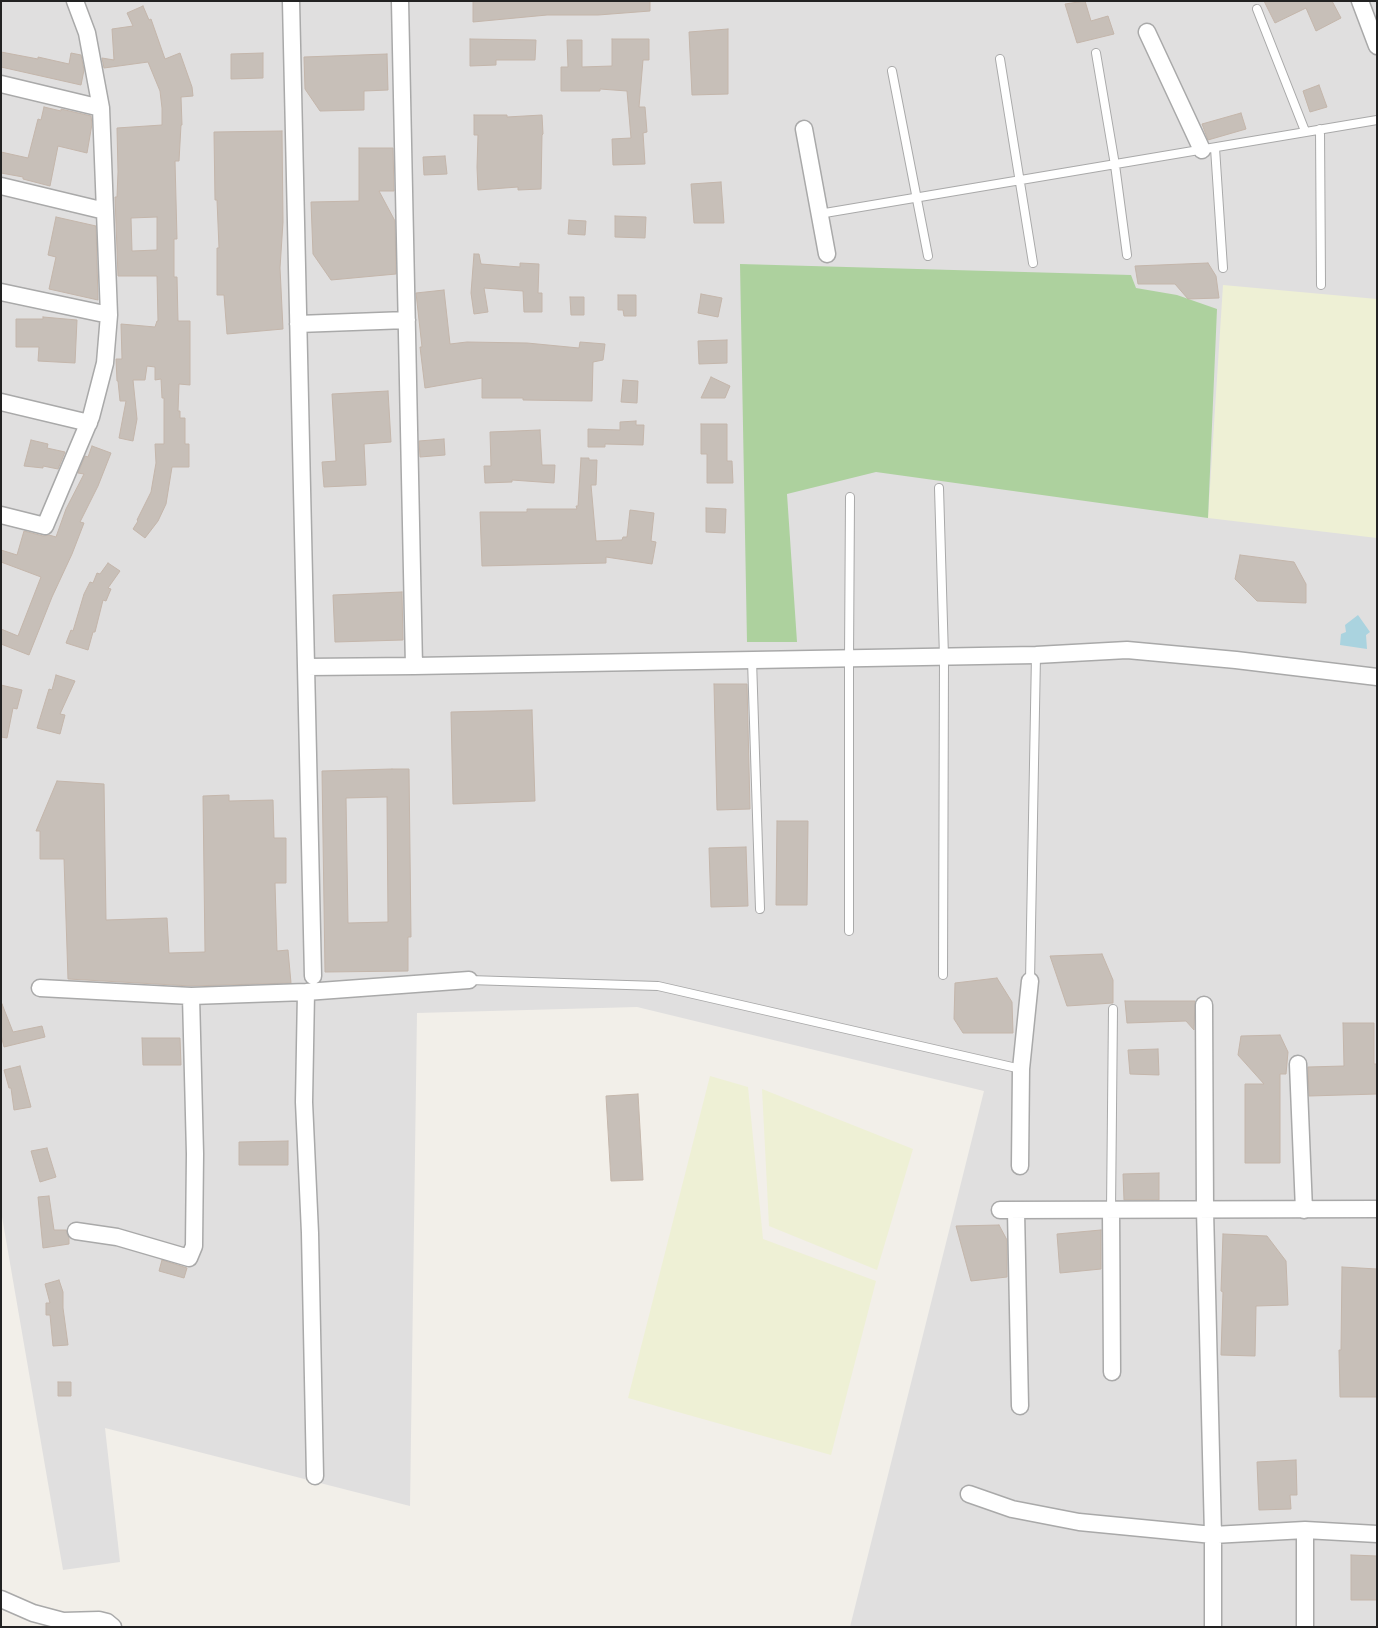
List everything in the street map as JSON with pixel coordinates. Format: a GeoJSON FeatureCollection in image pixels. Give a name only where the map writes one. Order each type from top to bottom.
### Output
{"type":"FeatureCollection","features":[{"type":"Feature","properties":{"kind":"street"},"geometry":{"type":"LineString","coordinates":[[1,516],[45,526],[89,423],[105,363],[109,316],[101,108],[87,33],[75,1]]}},
{"type":"Feature","properties":{"kind":"street"},"geometry":{"type":"LineString","coordinates":[[291,1],[313,976]]}},
{"type":"Feature","properties":{"kind":"street"},"geometry":{"type":"LineString","coordinates":[[400,1],[414,666]]}},
{"type":"Feature","properties":{"kind":"street"},"geometry":{"type":"LineString","coordinates":[[1360,1],[1377,46]]}},
{"type":"Feature","properties":{"kind":"street"},"geometry":{"type":"LineString","coordinates":[[1147,32],[1209,149]]}},
{"type":"Feature","properties":{"kind":"street"},"geometry":{"type":"LineString","coordinates":[[1,84],[101,108]]}},
{"type":"Feature","properties":{"kind":"street"},"geometry":{"type":"LineString","coordinates":[[804,130],[826,254]]}},
{"type":"Feature","properties":{"kind":"street"},"geometry":{"type":"LineString","coordinates":[[1,186],[105,211]]}},
{"type":"Feature","properties":{"kind":"street"},"geometry":{"type":"LineString","coordinates":[[1,292],[109,316]]}},
{"type":"Feature","properties":{"kind":"street"},"geometry":{"type":"LineString","coordinates":[[298,324],[407,320]]}},
{"type":"Feature","properties":{"kind":"street"},"geometry":{"type":"LineString","coordinates":[[1,402],[89,423]]}},
{"type":"Feature","properties":{"kind":"street"},"geometry":{"type":"LineString","coordinates":[[306,667],[944,657],[1036,655],[1127,650],[1236,660],[1377,677]]}},
{"type":"Feature","properties":{"kind":"street"},"geometry":{"type":"LineString","coordinates":[[40,988],[191,996],[306,992],[469,980]]}},
{"type":"Feature","properties":{"kind":"street"},"geometry":{"type":"LineString","coordinates":[[1020,1166],[1021,1069],[1030,981]]}},
{"type":"Feature","properties":{"kind":"street"},"geometry":{"type":"LineString","coordinates":[[306,992],[304,1102],[310,1233],[316,1476]]}},
{"type":"Feature","properties":{"kind":"street"},"geometry":{"type":"LineString","coordinates":[[76,1231],[117,1237],[189,1258],[194,1246],[195,1163],[191,996]]}},
{"type":"Feature","properties":{"kind":"street"},"geometry":{"type":"LineString","coordinates":[[1204,1005],[1205,1210],[1213,1535],[1213,1627]]}},
{"type":"Feature","properties":{"kind":"street"},"geometry":{"type":"LineString","coordinates":[[1298,1064],[1304,1210]]}},
{"type":"Feature","properties":{"kind":"street"},"geometry":{"type":"LineString","coordinates":[[1020,1406],[1008,1210],[1377,1209]]}},
{"type":"Feature","properties":{"kind":"street"},"geometry":{"type":"LineString","coordinates":[[1111,1210],[1112,1372]]}},
{"type":"Feature","properties":{"kind":"street"},"geometry":{"type":"LineString","coordinates":[[969,1494],[1012,1509],[1079,1522],[1213,1535],[1305,1530],[1377,1534]]}},
{"type":"Feature","properties":{"kind":"street"},"geometry":{"type":"LineString","coordinates":[[1305,1530],[1306,1627]]}},
{"type":"Feature","properties":{"kind":"street"},"geometry":{"type":"LineString","coordinates":[[1,1599],[33,1614],[63,1621],[99,1620],[107,1622],[113,1627]]}},
{"type":"Feature","properties":{"kind":"lane"},"geometry":{"type":"LineString","coordinates":[[1257,9],[1305,131]]}},
{"type":"Feature","properties":{"kind":"lane"},"geometry":{"type":"LineString","coordinates":[[1096,53],[1128,256]]}},
{"type":"Feature","properties":{"kind":"lane"},"geometry":{"type":"LineString","coordinates":[[1000,59],[1033,263]]}},
{"type":"Feature","properties":{"kind":"lane"},"geometry":{"type":"LineString","coordinates":[[892,71],[928,256]]}},
{"type":"Feature","properties":{"kind":"lane"},"geometry":{"type":"LineString","coordinates":[[819,214],[1209,149],[1320,128],[1377,120]]}},
{"type":"Feature","properties":{"kind":"lane"},"geometry":{"type":"LineString","coordinates":[[1320,128],[1321,284]]}},
{"type":"Feature","properties":{"kind":"lane"},"geometry":{"type":"LineString","coordinates":[[1209,149],[1223,268]]}},
{"type":"Feature","properties":{"kind":"lane"},"geometry":{"type":"LineString","coordinates":[[939,488],[944,657],[943,975]]}},
{"type":"Feature","properties":{"kind":"lane"},"geometry":{"type":"LineString","coordinates":[[849,931],[848,658],[850,497]]}},
{"type":"Feature","properties":{"kind":"lane"},"geometry":{"type":"LineString","coordinates":[[1030,981],[1036,655]]}},
{"type":"Feature","properties":{"kind":"lane"},"geometry":{"type":"LineString","coordinates":[[752,660],[760,909]]}},
{"type":"Feature","properties":{"kind":"lane"},"geometry":{"type":"LineString","coordinates":[[469,980],[658,986],[1021,1069]]}},
{"type":"Feature","properties":{"kind":"lane"},"geometry":{"type":"LineString","coordinates":[[1111,1210],[1113,1009]]}},
{"type":"Feature","properties":{"kind":"shaded area"},"geometry":{"type":"Polygon","coordinates":[[[1,1],[1377,1],[1377,1627],[850,1627],[984,1091],[637,1007],[417,1013],[410,1506],[105,1428],[120,1562],[63,1570],[1,1211],[1,1]]]}},
{"type":"Feature","properties":{"kind":"green space"},"geometry":{"type":"Polygon","coordinates":[[[740,264],[1131,275],[1136,288],[1177,295],[1217,309],[1208,518],[876,472],[787,494],[797,642],[747,642],[740,264]]]}},
{"type":"Feature","properties":{"kind":"green space"},"geometry":{"type":"Polygon","coordinates":[[[1223,285],[1377,299],[1377,538],[1208,518],[1223,285]]]}},
{"type":"Feature","properties":{"kind":"green space"},"geometry":{"type":"Polygon","coordinates":[[[710,1076],[748,1087],[763,1239],[876,1281],[831,1455],[628,1398],[710,1076]]]}},
{"type":"Feature","properties":{"kind":"green space"},"geometry":{"type":"Polygon","coordinates":[[[762,1089],[913,1149],[877,1270],[769,1226],[762,1089]]]}},
{"type":"Feature","properties":{"kind":"water"},"geometry":{"type":"Polygon","coordinates":[[[1358,615],[1370,632],[1366,635],[1367,649],[1340,645],[1341,634],[1346,632],[1345,625],[1358,615]]]}},
{"type":"Feature","properties":{"kind":"building"},"geometry":{"type":"Polygon","coordinates":[[[473,1],[650,1],[650,11],[598,15],[547,15],[473,22],[473,1]]]}},
{"type":"Feature","properties":{"kind":"building"},"geometry":{"type":"Polygon","coordinates":[[[1085,1],[1091,21],[1108,16],[1114,34],[1077,43],[1065,4],[1085,1]]]}},
{"type":"Feature","properties":{"kind":"building"},"geometry":{"type":"Polygon","coordinates":[[[1264,1],[1332,1],[1341,18],[1316,31],[1306,8],[1275,23],[1264,1]]]}},
{"type":"Feature","properties":{"kind":"building"},"geometry":{"type":"Polygon","coordinates":[[[143,6],[149,20],[151,19],[165,59],[180,53],[192,87],[193,96],[181,97],[182,125],[179,161],[175,161],[177,239],[174,239],[174,277],[177,277],[178,321],[190,321],[190,385],[179,384],[178,411],[180,411],[180,418],[185,418],[185,444],[189,444],[189,467],[172,467],[166,504],[158,521],[145,538],[133,529],[151,492],[156,463],[155,444],[164,444],[164,398],[162,398],[161,379],[155,380],[155,367],[147,366],[145,380],[133,380],[137,419],[133,441],[119,438],[126,401],[120,401],[116,359],[122,359],[121,324],[155,327],[158,321],[157,276],[118,276],[115,197],[117,197],[118,172],[117,128],[162,125],[162,108],[160,91],[148,62],[104,68],[102,58],[114,60],[112,29],[133,26],[127,13],[143,6]],[[157,217],[131,218],[132,251],[157,250],[157,217]]]}},
{"type":"Feature","properties":{"kind":"building"},"geometry":{"type":"Polygon","coordinates":[[[728,29],[728,94],[692,95],[689,32],[728,29]]]}},
{"type":"Feature","properties":{"kind":"building"},"geometry":{"type":"Polygon","coordinates":[[[470,39],[536,40],[535,60],[496,60],[496,65],[470,66],[470,39]]]}},
{"type":"Feature","properties":{"kind":"building"},"geometry":{"type":"Polygon","coordinates":[[[612,39],[649,39],[649,60],[643,60],[639,107],[645,107],[647,132],[643,133],[645,164],[613,165],[612,139],[631,138],[627,91],[600,89],[600,91],[561,91],[561,67],[568,67],[567,40],[582,40],[582,67],[612,66],[612,39]]]}},
{"type":"Feature","properties":{"kind":"building"},"geometry":{"type":"Polygon","coordinates":[[[1,52],[38,59],[38,57],[69,64],[71,53],[81,55],[84,70],[81,85],[1,67],[1,52]]]}},
{"type":"Feature","properties":{"kind":"building"},"geometry":{"type":"Polygon","coordinates":[[[263,53],[263,78],[231,79],[231,54],[263,53]]]}},
{"type":"Feature","properties":{"kind":"building"},"geometry":{"type":"Polygon","coordinates":[[[387,54],[388,90],[364,91],[364,110],[320,111],[305,89],[304,57],[387,54]]]}},
{"type":"Feature","properties":{"kind":"building"},"geometry":{"type":"Polygon","coordinates":[[[1319,85],[1327,107],[1310,112],[1303,91],[1319,85]]]}},
{"type":"Feature","properties":{"kind":"building"},"geometry":{"type":"Polygon","coordinates":[[[44,107],[91,116],[92,124],[87,153],[58,146],[50,186],[23,179],[23,177],[1,173],[1,152],[28,158],[38,119],[41,120],[44,107]]]}},
{"type":"Feature","properties":{"kind":"building"},"geometry":{"type":"Polygon","coordinates":[[[1241,113],[1246,129],[1208,140],[1202,124],[1241,113]]]}},
{"type":"Feature","properties":{"kind":"building"},"geometry":{"type":"Polygon","coordinates":[[[474,115],[507,115],[507,117],[542,115],[541,189],[518,190],[518,187],[478,190],[478,135],[474,135],[474,115]]]}},
{"type":"Feature","properties":{"kind":"building"},"geometry":{"type":"Polygon","coordinates":[[[282,131],[283,222],[280,268],[283,329],[227,334],[224,295],[217,295],[217,248],[219,248],[217,200],[215,200],[214,132],[282,131]]]}},
{"type":"Feature","properties":{"kind":"building"},"geometry":{"type":"Polygon","coordinates":[[[359,148],[393,148],[394,191],[379,191],[395,221],[396,274],[331,280],[313,254],[311,202],[359,201],[359,148]]]}},
{"type":"Feature","properties":{"kind":"building"},"geometry":{"type":"Polygon","coordinates":[[[445,156],[447,174],[424,175],[423,157],[445,156]]]}},
{"type":"Feature","properties":{"kind":"building"},"geometry":{"type":"Polygon","coordinates":[[[721,182],[724,223],[694,223],[691,184],[721,182]]]}},
{"type":"Feature","properties":{"kind":"building"},"geometry":{"type":"Polygon","coordinates":[[[615,216],[646,217],[645,238],[615,237],[615,216]]]}},
{"type":"Feature","properties":{"kind":"building"},"geometry":{"type":"Polygon","coordinates":[[[56,217],[96,226],[98,300],[49,289],[56,257],[48,255],[56,217]]]}},
{"type":"Feature","properties":{"kind":"building"},"geometry":{"type":"Polygon","coordinates":[[[569,220],[586,221],[585,235],[568,234],[569,220]]]}},
{"type":"Feature","properties":{"kind":"building"},"geometry":{"type":"Polygon","coordinates":[[[474,254],[479,254],[481,264],[520,267],[520,263],[539,264],[538,293],[542,293],[542,312],[524,312],[523,291],[484,288],[488,312],[474,314],[471,293],[474,254]]]}},
{"type":"Feature","properties":{"kind":"building"},"geometry":{"type":"Polygon","coordinates":[[[1208,263],[1216,276],[1219,298],[1188,299],[1175,284],[1138,284],[1135,266],[1208,263]]]}},
{"type":"Feature","properties":{"kind":"building"},"geometry":{"type":"Polygon","coordinates":[[[444,290],[450,344],[467,342],[527,343],[579,348],[580,342],[605,344],[603,360],[593,362],[592,401],[482,398],[482,378],[425,388],[416,293],[444,290]]]}},
{"type":"Feature","properties":{"kind":"building"},"geometry":{"type":"Polygon","coordinates":[[[701,294],[722,298],[718,317],[698,313],[701,294]]]}},
{"type":"Feature","properties":{"kind":"building"},"geometry":{"type":"Polygon","coordinates":[[[618,295],[636,295],[636,316],[624,316],[623,310],[618,310],[618,295]]]}},
{"type":"Feature","properties":{"kind":"building"},"geometry":{"type":"Polygon","coordinates":[[[570,297],[584,297],[584,315],[571,315],[570,297]]]}},
{"type":"Feature","properties":{"kind":"building"},"geometry":{"type":"Polygon","coordinates":[[[43,317],[77,320],[75,363],[38,361],[39,347],[16,347],[16,319],[43,319],[43,317]]]}},
{"type":"Feature","properties":{"kind":"building"},"geometry":{"type":"Polygon","coordinates":[[[727,340],[727,363],[699,364],[698,341],[727,340]]]}},
{"type":"Feature","properties":{"kind":"building"},"geometry":{"type":"Polygon","coordinates":[[[711,377],[730,386],[725,398],[701,398],[711,377]]]}},
{"type":"Feature","properties":{"kind":"building"},"geometry":{"type":"Polygon","coordinates":[[[623,380],[638,381],[637,403],[621,402],[623,380]]]}},
{"type":"Feature","properties":{"kind":"building"},"geometry":{"type":"Polygon","coordinates":[[[388,391],[391,442],[364,444],[366,485],[324,487],[322,462],[336,461],[332,394],[388,391]]]}},
{"type":"Feature","properties":{"kind":"building"},"geometry":{"type":"Polygon","coordinates":[[[636,421],[636,425],[644,425],[643,445],[605,444],[605,447],[588,447],[588,429],[620,430],[620,422],[636,421]]]}},
{"type":"Feature","properties":{"kind":"building"},"geometry":{"type":"Polygon","coordinates":[[[701,424],[727,424],[727,461],[732,461],[733,483],[707,483],[707,454],[701,454],[701,424]]]}},
{"type":"Feature","properties":{"kind":"building"},"geometry":{"type":"Polygon","coordinates":[[[540,430],[542,465],[555,465],[554,483],[512,480],[512,482],[485,483],[484,466],[491,466],[490,432],[540,430]]]}},
{"type":"Feature","properties":{"kind":"building"},"geometry":{"type":"Polygon","coordinates":[[[444,439],[445,455],[420,457],[419,441],[444,439]]]}},
{"type":"Feature","properties":{"kind":"building"},"geometry":{"type":"Polygon","coordinates":[[[31,440],[48,444],[47,448],[65,452],[58,469],[43,466],[43,468],[24,466],[31,440]]]}},
{"type":"Feature","properties":{"kind":"building"},"geometry":{"type":"Polygon","coordinates":[[[92,446],[111,453],[98,486],[80,522],[84,523],[29,655],[1,644],[1,629],[18,636],[41,577],[1,562],[1,550],[17,555],[24,531],[56,537],[66,509],[84,474],[78,473],[85,456],[88,457],[92,446]]]}},
{"type":"Feature","properties":{"kind":"building"},"geometry":{"type":"Polygon","coordinates":[[[581,458],[597,460],[596,485],[591,485],[596,541],[622,540],[623,537],[627,537],[630,510],[654,513],[651,541],[656,542],[652,564],[606,557],[606,563],[482,566],[480,512],[527,512],[527,509],[577,509],[581,458]]]}},
{"type":"Feature","properties":{"kind":"building"},"geometry":{"type":"Polygon","coordinates":[[[706,508],[726,509],[725,533],[706,532],[706,508]]]}},
{"type":"Feature","properties":{"kind":"building"},"geometry":{"type":"Polygon","coordinates":[[[1240,555],[1294,562],[1306,584],[1306,603],[1257,601],[1235,579],[1240,555]]]}},
{"type":"Feature","properties":{"kind":"building"},"geometry":{"type":"Polygon","coordinates":[[[108,563],[120,571],[108,588],[111,589],[106,601],[103,600],[95,632],[93,632],[88,650],[66,643],[71,630],[73,631],[84,594],[90,582],[93,583],[97,573],[100,574],[108,563]]]}},
{"type":"Feature","properties":{"kind":"building"},"geometry":{"type":"Polygon","coordinates":[[[402,592],[403,640],[335,642],[333,595],[402,592]]]}},
{"type":"Feature","properties":{"kind":"building"},"geometry":{"type":"Polygon","coordinates":[[[56,675],[75,681],[60,714],[65,715],[60,734],[37,728],[49,689],[52,690],[56,675]]]}},
{"type":"Feature","properties":{"kind":"building"},"geometry":{"type":"Polygon","coordinates":[[[714,684],[747,684],[750,809],[717,810],[714,684]]]}},
{"type":"Feature","properties":{"kind":"building"},"geometry":{"type":"Polygon","coordinates":[[[1,685],[22,690],[17,709],[13,708],[7,738],[1,737],[1,685]]]}},
{"type":"Feature","properties":{"kind":"building"},"geometry":{"type":"Polygon","coordinates":[[[532,710],[535,801],[453,804],[451,712],[532,710]]]}},
{"type":"Feature","properties":{"kind":"building"},"geometry":{"type":"Polygon","coordinates":[[[409,769],[411,937],[408,937],[408,971],[325,972],[322,771],[409,769]],[[387,797],[346,798],[348,923],[388,922],[387,797]]]}},
{"type":"Feature","properties":{"kind":"building"},"geometry":{"type":"Polygon","coordinates":[[[57,781],[104,784],[106,920],[167,918],[169,953],[205,952],[203,796],[229,795],[229,801],[273,800],[274,838],[286,838],[286,883],[275,883],[277,951],[288,950],[291,983],[191,986],[68,979],[64,859],[40,859],[40,831],[36,831],[57,781]]]}},
{"type":"Feature","properties":{"kind":"building"},"geometry":{"type":"Polygon","coordinates":[[[777,821],[808,821],[807,905],[776,905],[777,821]]]}},
{"type":"Feature","properties":{"kind":"building"},"geometry":{"type":"Polygon","coordinates":[[[746,847],[748,906],[711,907],[709,848],[746,847]]]}},
{"type":"Feature","properties":{"kind":"building"},"geometry":{"type":"Polygon","coordinates":[[[1102,954],[1113,980],[1113,1003],[1067,1006],[1050,956],[1102,954]]]}},
{"type":"Feature","properties":{"kind":"building"},"geometry":{"type":"Polygon","coordinates":[[[997,978],[1012,1002],[1013,1033],[963,1033],[954,1019],[955,983],[997,978]]]}},
{"type":"Feature","properties":{"kind":"building"},"geometry":{"type":"Polygon","coordinates":[[[1125,1001],[1195,1001],[1194,1030],[1186,1021],[1127,1023],[1125,1001]]]}},
{"type":"Feature","properties":{"kind":"building"},"geometry":{"type":"Polygon","coordinates":[[[2,1004],[13,1032],[42,1026],[45,1037],[4,1047],[1,1035],[2,1004]]]}},
{"type":"Feature","properties":{"kind":"building"},"geometry":{"type":"Polygon","coordinates":[[[1343,1023],[1374,1023],[1374,1064],[1377,1064],[1377,1094],[1309,1096],[1308,1067],[1344,1066],[1343,1023]]]}},
{"type":"Feature","properties":{"kind":"building"},"geometry":{"type":"Polygon","coordinates":[[[1280,1035],[1288,1052],[1286,1074],[1280,1074],[1280,1163],[1245,1163],[1245,1084],[1264,1084],[1238,1055],[1241,1036],[1280,1035]]]}},
{"type":"Feature","properties":{"kind":"building"},"geometry":{"type":"Polygon","coordinates":[[[142,1038],[180,1038],[181,1065],[143,1065],[142,1038]]]}},
{"type":"Feature","properties":{"kind":"building"},"geometry":{"type":"Polygon","coordinates":[[[1158,1049],[1159,1075],[1130,1074],[1128,1050],[1158,1049]]]}},
{"type":"Feature","properties":{"kind":"building"},"geometry":{"type":"Polygon","coordinates":[[[20,1066],[31,1107],[14,1110],[11,1088],[9,1088],[4,1070],[20,1066]]]}},
{"type":"Feature","properties":{"kind":"building"},"geometry":{"type":"Polygon","coordinates":[[[638,1094],[643,1180],[611,1181],[606,1096],[638,1094]]]}},
{"type":"Feature","properties":{"kind":"building"},"geometry":{"type":"Polygon","coordinates":[[[288,1141],[288,1165],[239,1165],[239,1142],[288,1141]]]}},
{"type":"Feature","properties":{"kind":"building"},"geometry":{"type":"Polygon","coordinates":[[[47,1148],[56,1177],[40,1182],[31,1151],[47,1148]]]}},
{"type":"Feature","properties":{"kind":"building"},"geometry":{"type":"Polygon","coordinates":[[[1159,1173],[1159,1200],[1124,1200],[1123,1174],[1159,1173]]]}},
{"type":"Feature","properties":{"kind":"building"},"geometry":{"type":"Polygon","coordinates":[[[49,1196],[54,1230],[66,1230],[69,1244],[43,1248],[38,1197],[49,1196]]]}},
{"type":"Feature","properties":{"kind":"building"},"geometry":{"type":"Polygon","coordinates":[[[999,1225],[1007,1240],[1007,1277],[971,1281],[956,1226],[999,1225]]]}},
{"type":"Feature","properties":{"kind":"building"},"geometry":{"type":"Polygon","coordinates":[[[1101,1230],[1101,1269],[1060,1273],[1057,1234],[1101,1230]]]}},
{"type":"Feature","properties":{"kind":"building"},"geometry":{"type":"Polygon","coordinates":[[[1223,1234],[1267,1236],[1286,1261],[1288,1305],[1256,1306],[1255,1356],[1221,1355],[1223,1234]]]}},
{"type":"Feature","properties":{"kind":"building"},"geometry":{"type":"Polygon","coordinates":[[[162,1260],[187,1268],[184,1278],[159,1271],[162,1260]]]}},
{"type":"Feature","properties":{"kind":"building"},"geometry":{"type":"Polygon","coordinates":[[[1342,1267],[1377,1269],[1377,1397],[1340,1397],[1339,1350],[1341,1350],[1342,1267]]]}},
{"type":"Feature","properties":{"kind":"building"},"geometry":{"type":"Polygon","coordinates":[[[59,1280],[63,1292],[63,1308],[68,1345],[53,1346],[50,1315],[46,1315],[46,1303],[50,1303],[45,1284],[59,1280]]]}},
{"type":"Feature","properties":{"kind":"building"},"geometry":{"type":"Polygon","coordinates":[[[58,1382],[71,1382],[71,1396],[58,1396],[58,1382]]]}},
{"type":"Feature","properties":{"kind":"building"},"geometry":{"type":"Polygon","coordinates":[[[1296,1460],[1297,1495],[1290,1495],[1291,1509],[1259,1510],[1257,1462],[1296,1460]]]}},
{"type":"Feature","properties":{"kind":"building"},"geometry":{"type":"Polygon","coordinates":[[[1351,1555],[1377,1556],[1377,1600],[1351,1600],[1351,1555]]]}}]}
